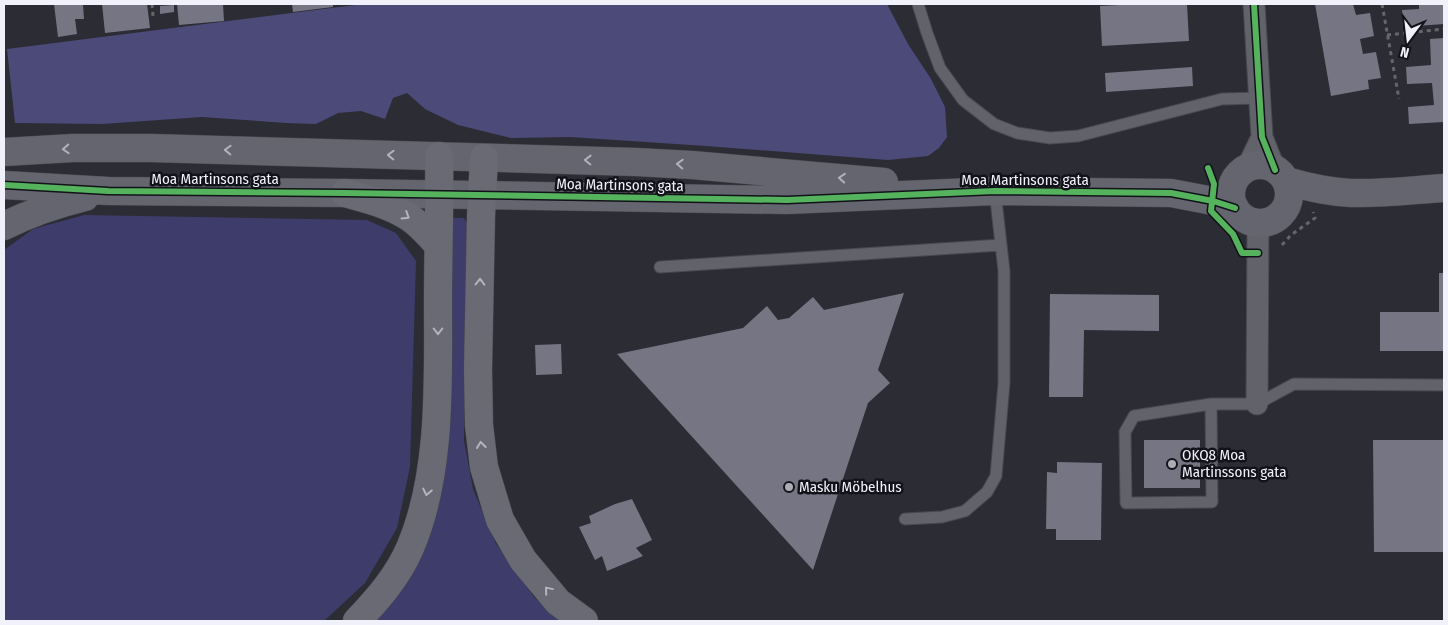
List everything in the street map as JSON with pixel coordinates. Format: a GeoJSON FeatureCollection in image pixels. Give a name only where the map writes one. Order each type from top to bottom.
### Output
{"type":"FeatureCollection","features":[{"type":"Feature","properties":{"kind":"highway"},"geometry":{"type":"LineString","coordinates":[[358,621],[387,588],[410,548],[423,510],[433,462],[438,373],[440,156]]}},
{"type":"Feature","properties":{"kind":"highway"},"geometry":{"type":"LineString","coordinates":[[484,158],[478,379],[479,425],[484,467],[500,520],[523,560],[558,602],[584,621]]}},
{"type":"Feature","properties":{"kind":"highway"},"geometry":{"type":"LineString","coordinates":[[344,193],[389,206],[408,216],[438,245]]}},
{"type":"Feature","properties":{"kind":"street"},"geometry":{"type":"LineString","coordinates":[[1254,4],[1262,137],[1280,175],[1289,188],[1288,202],[1269,220],[1258,252],[1256,404]]}},
{"type":"Feature","properties":{"kind":"street"},"geometry":{"type":"LineString","coordinates":[[1262,137],[1233,185],[1231,193],[1235,208],[1245,219],[1269,220],[1311,204],[1351,193]]}},
{"type":"Feature","properties":{"kind":"street","name":"Moa Martinsons gata"},"geometry":{"type":"LineString","coordinates":[[4,152],[73,148],[151,148],[636,162],[692,165],[995,191]]}},
{"type":"Feature","properties":{"kind":"street"},"geometry":{"type":"LineString","coordinates":[[1241,174],[1253,166],[1261,165],[1302,186],[1351,193],[1444,188]]}},
{"type":"Feature","properties":{"kind":"street","name":"Moa Martinsons gata"},"geometry":{"type":"LineString","coordinates":[[1171,193],[1241,174]]}},
{"type":"Feature","properties":{"kind":"street","name":"Moa Martinsons gata"},"geometry":{"type":"LineString","coordinates":[[4,185],[108,191],[787,200],[995,191],[1171,193],[1213,201],[1235,208]]}},
{"type":"Feature","properties":{"kind":"street"},"geometry":{"type":"LineString","coordinates":[[4,226],[60,203],[108,191]]}},
{"type":"Feature","properties":{"kind":"lane"},"geometry":{"type":"LineString","coordinates":[[918,4],[940,68],[963,100],[994,124],[1017,133],[1050,138],[1078,136],[1222,99],[1259,98]]}},
{"type":"Feature","properties":{"kind":"lane"},"geometry":{"type":"LineString","coordinates":[[905,520],[942,518],[966,511],[987,492],[996,476],[1004,383],[1004,272],[995,191]]}},
{"type":"Feature","properties":{"kind":"lane"},"geometry":{"type":"LineString","coordinates":[[660,266],[1000,245]]}},
{"type":"Feature","properties":{"kind":"lane"},"geometry":{"type":"LineString","coordinates":[[1211,404],[1212,502],[1126,503],[1125,432],[1134,416],[1211,404],[1256,404],[1294,384],[1444,385]]}},
{"type":"Feature","properties":{"kind":"path"},"geometry":{"type":"LineString","coordinates":[[152,4],[153,16]]}},
{"type":"Feature","properties":{"kind":"path"},"geometry":{"type":"LineString","coordinates":[[1382,4],[1399,99]]}},
{"type":"Feature","properties":{"kind":"path"},"geometry":{"type":"LineString","coordinates":[[1387,35],[1444,29]]}},
{"type":"Feature","properties":{"kind":"path"},"geometry":{"type":"LineString","coordinates":[[1258,252],[1278,252],[1291,235],[1315,218],[1311,204]]}},
{"type":"Feature","properties":{"kind":"shaded area"},"geometry":{"type":"Polygon","coordinates":[[[363,4],[887,4],[908,44],[931,79],[945,107],[947,137],[939,148],[928,156],[888,160],[570,137],[511,138],[458,125],[425,109],[407,93],[393,98],[385,119],[361,111],[338,113],[316,124],[202,117],[102,124],[15,123],[7,49],[363,4]]]}},
{"type":"Feature","properties":{"kind":"shaded area"},"geometry":{"type":"Polygon","coordinates":[[[84,215],[367,220],[396,233],[416,261],[410,467],[397,528],[365,583],[324,621],[4,621],[4,250],[33,229],[84,215]]]}},
{"type":"Feature","properties":{"kind":"shaded area"},"geometry":{"type":"Polygon","coordinates":[[[453,218],[464,218],[467,223],[464,441],[473,489],[496,544],[534,597],[560,621],[374,621],[402,590],[431,531],[444,460],[450,223],[453,218]]]}},
{"type":"Feature","properties":{"kind":"building"},"geometry":{"type":"Polygon","coordinates":[[[54,4],[83,4],[84,19],[75,19],[77,34],[58,37],[54,4]]]}},
{"type":"Feature","properties":{"kind":"building"},"geometry":{"type":"Polygon","coordinates":[[[102,4],[147,4],[150,28],[105,33],[102,4]]]}},
{"type":"Feature","properties":{"kind":"building"},"geometry":{"type":"Polygon","coordinates":[[[177,4],[223,4],[224,21],[179,25],[177,4]]]}},
{"type":"Feature","properties":{"kind":"building"},"geometry":{"type":"Polygon","coordinates":[[[292,4],[333,4],[333,7],[293,12],[292,4]]]}},
{"type":"Feature","properties":{"kind":"building"},"geometry":{"type":"Polygon","coordinates":[[[1187,4],[1189,41],[1102,46],[1100,6],[1187,4]]]}},
{"type":"Feature","properties":{"kind":"building"},"geometry":{"type":"Polygon","coordinates":[[[1315,4],[1353,4],[1356,15],[1370,13],[1374,36],[1360,39],[1363,54],[1376,52],[1381,78],[1368,80],[1369,89],[1331,96],[1315,4]]]}},
{"type":"Feature","properties":{"kind":"building"},"geometry":{"type":"Polygon","coordinates":[[[1419,4],[1444,4],[1444,24],[1403,27],[1402,10],[1419,9],[1419,4]]]}},
{"type":"Feature","properties":{"kind":"building"},"geometry":{"type":"Polygon","coordinates":[[[174,5],[174,12],[160,14],[160,6],[174,5]]]}},
{"type":"Feature","properties":{"kind":"building"},"geometry":{"type":"Polygon","coordinates":[[[1444,38],[1444,122],[1409,124],[1408,107],[1434,105],[1432,83],[1407,84],[1406,67],[1431,65],[1430,39],[1444,38]]]}},
{"type":"Feature","properties":{"kind":"building"},"geometry":{"type":"Polygon","coordinates":[[[1192,67],[1193,86],[1106,92],[1105,73],[1192,67]]]}},
{"type":"Feature","properties":{"kind":"building"},"geometry":{"type":"Polygon","coordinates":[[[1439,273],[1444,273],[1444,351],[1380,351],[1380,312],[1439,312],[1439,273]]]}},
{"type":"Feature","properties":{"kind":"building","name":"Masku Möbelhus"},"geometry":{"type":"Polygon","coordinates":[[[904,293],[878,370],[890,383],[868,403],[813,570],[617,354],[743,328],[767,306],[778,320],[789,318],[813,297],[824,310],[904,293]]]}},
{"type":"Feature","properties":{"kind":"building"},"geometry":{"type":"Polygon","coordinates":[[[1050,294],[1159,295],[1159,331],[1084,330],[1083,397],[1049,397],[1050,294]]]}},
{"type":"Feature","properties":{"kind":"building"},"geometry":{"type":"Polygon","coordinates":[[[561,344],[562,374],[536,375],[535,345],[561,344]]]}},
{"type":"Feature","properties":{"kind":"building","name":"OKQ8 Moa Martinssons gata"},"geometry":{"type":"Polygon","coordinates":[[[1144,440],[1200,440],[1200,488],[1144,488],[1144,440]]]}},
{"type":"Feature","properties":{"kind":"building"},"geometry":{"type":"Polygon","coordinates":[[[1373,440],[1444,440],[1444,552],[1374,552],[1373,440]]]}},
{"type":"Feature","properties":{"kind":"building"},"geometry":{"type":"Polygon","coordinates":[[[1057,462],[1102,463],[1101,540],[1056,540],[1056,529],[1046,529],[1047,472],[1057,473],[1057,462]]]}},
{"type":"Feature","properties":{"kind":"building"},"geometry":{"type":"Polygon","coordinates":[[[632,499],[652,540],[636,548],[643,556],[607,571],[602,556],[595,560],[579,527],[591,523],[589,516],[615,504],[632,499]]]}},
{"type":"Feature","properties":{"kind":"cycle path"},"geometry":{"type":"LineString","coordinates":[[1254,4],[1262,137],[1275,170]]}},
{"type":"Feature","properties":{"kind":"cycle path"},"geometry":{"type":"LineString","coordinates":[[1208,168],[1214,184],[1211,211],[1233,234],[1242,253],[1258,253]]}},
{"type":"Feature","properties":{"kind":"cycle path"},"geometry":{"type":"LineString","coordinates":[[4,185],[108,191],[787,200],[995,191],[1171,193],[1213,201],[1235,208]]}},
{"type":"Feature","properties":{"kind":"place","name":"OKQ8 Moa Martinssons gata"},"geometry":{"type":"Point","coordinates":[1172,464]}},
{"type":"Feature","properties":{"kind":"place","name":"Masku Möbelhus"},"geometry":{"type":"Point","coordinates":[789,487]}}]}
